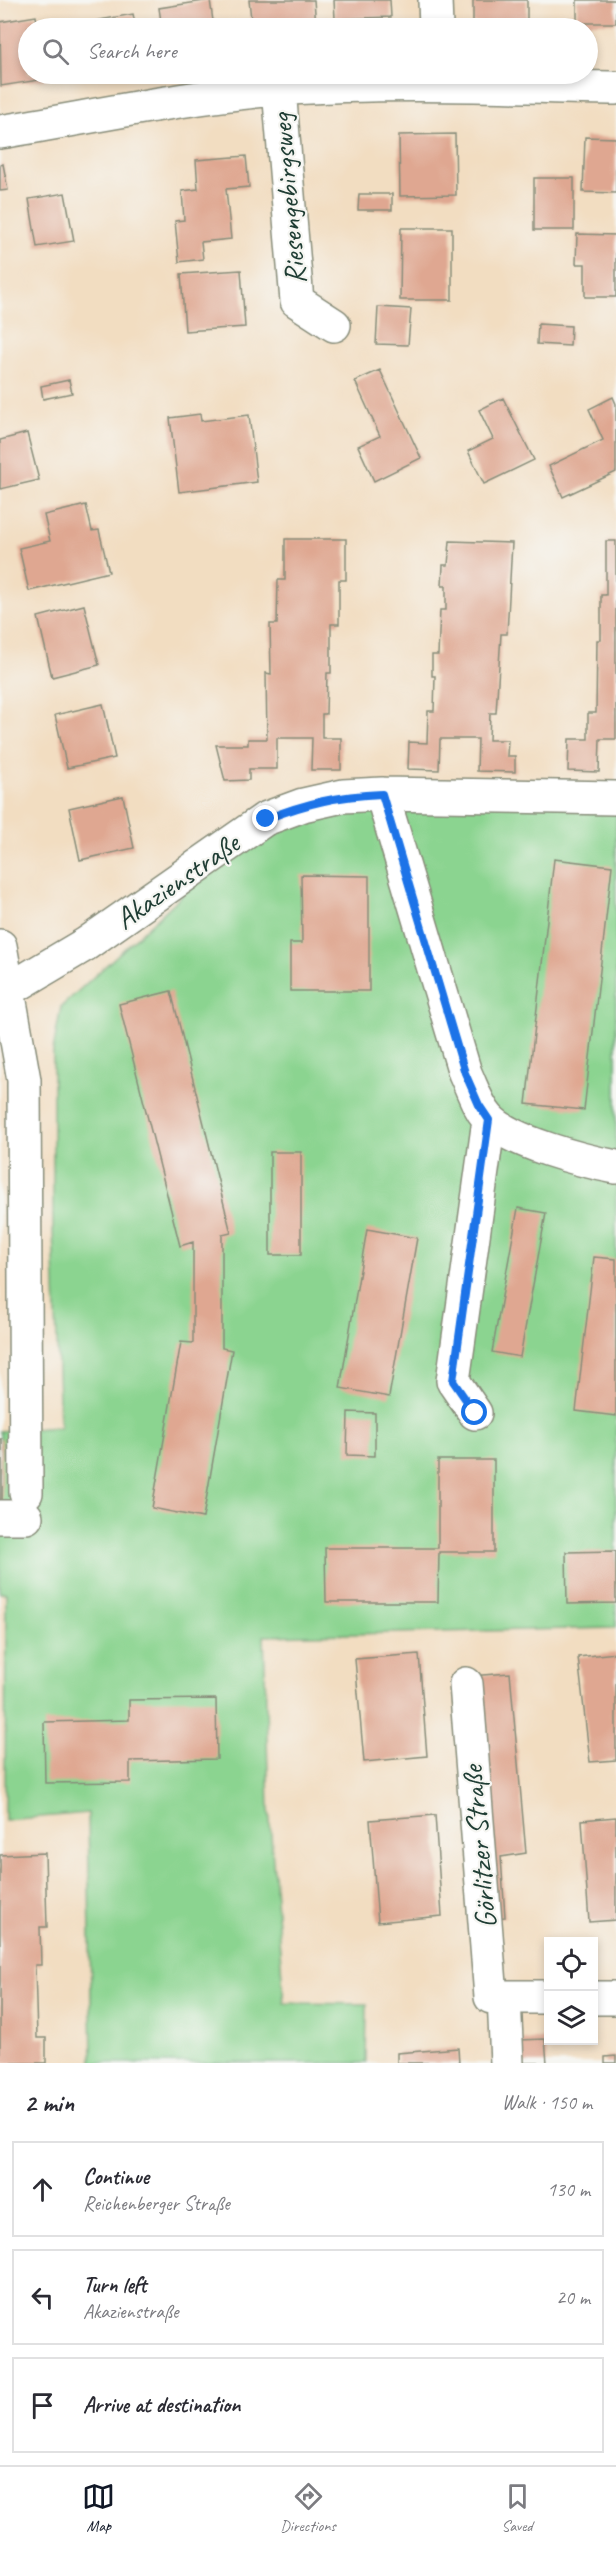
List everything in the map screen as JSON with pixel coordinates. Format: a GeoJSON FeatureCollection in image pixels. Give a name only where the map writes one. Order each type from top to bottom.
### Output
{"type":"FeatureCollection","features":[{"type":"Feature","properties":{"kind":"street"},"geometry":{"type":"LineString","coordinates":[[435,0],[436,18]]}},
{"type":"Feature","properties":{"kind":"street","name":"Riesengebirgsweg"},"geometry":{"type":"LineString","coordinates":[[0,132],[180,102],[279,89],[358,84]]}},
{"type":"Feature","properties":{"kind":"street","name":"Riesengebirgsweg"},"geometry":{"type":"LineString","coordinates":[[536,84],[616,88]]}},
{"type":"Feature","properties":{"kind":"street","name":"Riesengebirgsweg"},"geometry":{"type":"LineString","coordinates":[[279,89],[297,301],[334,325]]}},
{"type":"Feature","properties":{"kind":"street"},"geometry":{"type":"LineString","coordinates":[[382,794],[465,1073],[479,1105],[489,1120],[510,1134],[585,1161],[616,1167]]}},
{"type":"Feature","properties":{"kind":"street","name":"Akazienstraße"},"geometry":{"type":"LineString","coordinates":[[5,992],[86,944],[266,819],[303,805],[343,796],[382,794],[616,798]]}},
{"type":"Feature","properties":{"kind":"street"},"geometry":{"type":"LineString","coordinates":[[0,946],[5,992],[24,1080],[17,1509]]}},
{"type":"Feature","properties":{"kind":"street"},"geometry":{"type":"LineString","coordinates":[[475,1413],[453,1381],[489,1120]]}},
{"type":"Feature","properties":{"kind":"street","name":"Görlitzer Straße"},"geometry":{"type":"LineString","coordinates":[[466,1684],[498,1997],[507,2063]]}},
{"type":"Feature","properties":{"kind":"street"},"geometry":{"type":"LineString","coordinates":[[498,1997],[544,1997]]}},
{"type":"Feature","properties":{"kind":"street"},"geometry":{"type":"LineString","coordinates":[[598,1998],[616,1998]]}},
{"type":"Feature","properties":{"kind":"green space"},"geometry":{"type":"Polygon","coordinates":[[[616,799],[616,1628],[264,1636],[269,1809],[284,2003],[367,2004],[366,2063],[92,2063],[88,1813],[5,1820],[6,1593],[0,1593],[0,1431],[60,1427],[53,1229],[53,1050],[61,1007],[265,819],[303,805],[616,799]]]}},
{"type":"Feature","properties":{"kind":"building"},"geometry":{"type":"Polygon","coordinates":[[[210,0],[213,18],[160,18],[159,8],[210,0]]]}},
{"type":"Feature","properties":{"kind":"building"},"geometry":{"type":"Polygon","coordinates":[[[249,0],[314,0],[315,18],[251,18],[249,0]]]}},
{"type":"Feature","properties":{"kind":"building"},"geometry":{"type":"Polygon","coordinates":[[[334,0],[390,0],[391,17],[335,18],[334,0]]]}},
{"type":"Feature","properties":{"kind":"building"},"geometry":{"type":"Polygon","coordinates":[[[473,0],[527,0],[527,18],[473,18],[473,0]]]}},
{"type":"Feature","properties":{"kind":"building"},"geometry":{"type":"Polygon","coordinates":[[[577,0],[616,0],[616,23],[598,23],[598,18],[577,18],[577,0]]]}},
{"type":"Feature","properties":{"kind":"building"},"geometry":{"type":"Polygon","coordinates":[[[133,14],[134,18],[111,18],[133,14]]]}},
{"type":"Feature","properties":{"kind":"building"},"geometry":{"type":"Polygon","coordinates":[[[18,19],[18,83],[1,86],[0,22],[18,19]]]}},
{"type":"Feature","properties":{"kind":"building"},"geometry":{"type":"Polygon","coordinates":[[[455,134],[456,195],[400,196],[399,135],[455,134]]]}},
{"type":"Feature","properties":{"kind":"building"},"geometry":{"type":"Polygon","coordinates":[[[585,137],[616,138],[616,193],[583,192],[585,137]]]}},
{"type":"Feature","properties":{"kind":"building"},"geometry":{"type":"Polygon","coordinates":[[[246,156],[249,187],[226,189],[231,239],[201,242],[203,259],[179,262],[175,221],[184,220],[182,191],[198,189],[196,160],[246,156]]]}},
{"type":"Feature","properties":{"kind":"building"},"geometry":{"type":"Polygon","coordinates":[[[3,164],[8,190],[0,191],[0,165],[3,164]]]}},
{"type":"Feature","properties":{"kind":"building"},"geometry":{"type":"Polygon","coordinates":[[[534,178],[574,178],[574,230],[534,230],[534,178]]]}},
{"type":"Feature","properties":{"kind":"building"},"geometry":{"type":"Polygon","coordinates":[[[65,193],[74,241],[37,247],[29,199],[65,193]]]}},
{"type":"Feature","properties":{"kind":"building"},"geometry":{"type":"Polygon","coordinates":[[[359,194],[392,194],[392,210],[358,210],[359,194]]]}},
{"type":"Feature","properties":{"kind":"building"},"geometry":{"type":"Polygon","coordinates":[[[401,228],[452,228],[452,300],[400,300],[401,228]]]}},
{"type":"Feature","properties":{"kind":"building"},"geometry":{"type":"Polygon","coordinates":[[[577,234],[616,235],[616,297],[585,297],[585,264],[576,264],[577,234]]]}},
{"type":"Feature","properties":{"kind":"building"},"geometry":{"type":"Polygon","coordinates":[[[241,270],[245,327],[185,331],[181,274],[241,270]]]}},
{"type":"Feature","properties":{"kind":"building"},"geometry":{"type":"Polygon","coordinates":[[[378,307],[411,309],[408,345],[376,344],[378,307]]]}},
{"type":"Feature","properties":{"kind":"building"},"geometry":{"type":"Polygon","coordinates":[[[538,324],[571,326],[570,346],[537,344],[538,324]]]}},
{"type":"Feature","properties":{"kind":"building"},"geometry":{"type":"Polygon","coordinates":[[[380,370],[421,458],[374,481],[358,446],[380,436],[355,381],[380,370]]]}},
{"type":"Feature","properties":{"kind":"building"},"geometry":{"type":"Polygon","coordinates":[[[69,380],[72,393],[43,399],[41,386],[69,380]]]}},
{"type":"Feature","properties":{"kind":"building"},"geometry":{"type":"Polygon","coordinates":[[[613,397],[616,404],[616,472],[563,497],[549,466],[603,440],[589,409],[613,397]]]}},
{"type":"Feature","properties":{"kind":"building"},"geometry":{"type":"Polygon","coordinates":[[[503,398],[534,460],[484,484],[468,451],[493,439],[479,410],[503,398]]]}},
{"type":"Feature","properties":{"kind":"building"},"geometry":{"type":"Polygon","coordinates":[[[200,414],[201,421],[249,415],[257,482],[179,492],[170,418],[200,414]]]}},
{"type":"Feature","properties":{"kind":"building"},"geometry":{"type":"Polygon","coordinates":[[[27,433],[39,480],[0,489],[0,440],[27,433]]]}},
{"type":"Feature","properties":{"kind":"building"},"geometry":{"type":"Polygon","coordinates":[[[86,505],[92,531],[99,530],[109,572],[29,591],[19,548],[50,541],[44,515],[86,505]]]}},
{"type":"Feature","properties":{"kind":"building"},"geometry":{"type":"Polygon","coordinates":[[[285,539],[346,539],[346,580],[339,580],[339,624],[331,624],[331,673],[327,673],[326,714],[322,714],[322,738],[341,738],[341,770],[311,770],[312,738],[277,738],[277,769],[249,769],[249,780],[225,781],[216,745],[248,745],[248,739],[267,739],[266,673],[271,674],[270,624],[277,624],[278,580],[285,580],[285,539]]]}},
{"type":"Feature","properties":{"kind":"building"},"geometry":{"type":"Polygon","coordinates":[[[450,541],[512,543],[507,634],[501,634],[496,713],[490,713],[489,740],[508,740],[507,756],[515,756],[515,772],[477,771],[478,739],[440,739],[439,770],[408,769],[409,742],[427,743],[428,711],[434,711],[435,676],[432,676],[432,655],[438,655],[440,610],[446,610],[446,586],[442,586],[443,565],[448,565],[450,541]]]}},
{"type":"Feature","properties":{"kind":"building"},"geometry":{"type":"Polygon","coordinates":[[[606,541],[616,541],[616,739],[600,739],[599,772],[568,771],[569,739],[588,739],[588,713],[596,713],[597,640],[601,640],[601,595],[606,595],[606,541]]]}},
{"type":"Feature","properties":{"kind":"building"},"geometry":{"type":"Polygon","coordinates":[[[84,605],[99,665],[52,677],[38,617],[84,605]]]}},
{"type":"Feature","properties":{"kind":"building"},"geometry":{"type":"Polygon","coordinates":[[[103,704],[115,758],[67,768],[55,715],[103,704]]]}},
{"type":"Feature","properties":{"kind":"building"},"geometry":{"type":"Polygon","coordinates":[[[123,796],[134,848],[80,860],[69,808],[123,796]]]}},
{"type":"Feature","properties":{"kind":"building"},"geometry":{"type":"Polygon","coordinates":[[[554,859],[612,866],[584,1110],[526,1104],[554,859]]]}},
{"type":"Feature","properties":{"kind":"building"},"geometry":{"type":"Polygon","coordinates":[[[301,875],[369,876],[369,991],[290,991],[290,943],[302,943],[301,875]]]}},
{"type":"Feature","properties":{"kind":"building"},"geometry":{"type":"Polygon","coordinates":[[[171,991],[231,1233],[222,1235],[222,1348],[232,1350],[203,1518],[152,1508],[181,1342],[193,1343],[193,1242],[180,1246],[119,1004],[171,991]]]}},
{"type":"Feature","properties":{"kind":"building"},"geometry":{"type":"Polygon","coordinates":[[[270,1152],[301,1152],[301,1255],[270,1255],[270,1152]]]}},
{"type":"Feature","properties":{"kind":"building"},"geometry":{"type":"Polygon","coordinates":[[[518,1208],[546,1213],[520,1357],[492,1352],[518,1208]]]}},
{"type":"Feature","properties":{"kind":"building"},"geometry":{"type":"Polygon","coordinates":[[[367,1229],[417,1238],[389,1397],[340,1388],[367,1229]]]}},
{"type":"Feature","properties":{"kind":"building"},"geometry":{"type":"Polygon","coordinates":[[[594,1257],[616,1259],[616,1416],[576,1411],[594,1257]]]}},
{"type":"Feature","properties":{"kind":"building"},"geometry":{"type":"Polygon","coordinates":[[[348,1412],[375,1413],[375,1456],[347,1455],[348,1412]]]}},
{"type":"Feature","properties":{"kind":"building"},"geometry":{"type":"Polygon","coordinates":[[[0,1439],[2,1439],[2,1510],[0,1510],[0,1439]]]}},
{"type":"Feature","properties":{"kind":"building"},"geometry":{"type":"Polygon","coordinates":[[[438,1460],[494,1460],[494,1552],[439,1552],[438,1602],[326,1602],[325,1548],[438,1548],[438,1460]]]}},
{"type":"Feature","properties":{"kind":"building"},"geometry":{"type":"Polygon","coordinates":[[[616,1551],[616,1603],[567,1604],[566,1552],[616,1551]]]}},
{"type":"Feature","properties":{"kind":"building"},"geometry":{"type":"Polygon","coordinates":[[[616,1653],[616,1760],[590,1762],[578,1657],[616,1653]]]}},
{"type":"Feature","properties":{"kind":"building"},"geometry":{"type":"Polygon","coordinates":[[[419,1654],[427,1756],[364,1762],[355,1659],[419,1654]]]}},
{"type":"Feature","properties":{"kind":"building"},"geometry":{"type":"Polygon","coordinates":[[[510,1673],[526,1853],[501,1857],[505,1917],[488,1918],[469,1676],[510,1673]]]}},
{"type":"Feature","properties":{"kind":"building"},"geometry":{"type":"Polygon","coordinates":[[[216,1699],[217,1759],[130,1761],[130,1782],[45,1783],[44,1722],[129,1720],[129,1700],[216,1699]]]}},
{"type":"Feature","properties":{"kind":"building"},"geometry":{"type":"Polygon","coordinates":[[[435,1815],[442,1916],[378,1922],[370,1820],[435,1815]]]}},
{"type":"Feature","properties":{"kind":"building"},"geometry":{"type":"Polygon","coordinates":[[[616,1817],[616,1920],[589,1922],[582,1820],[616,1817]]]}},
{"type":"Feature","properties":{"kind":"building"},"geometry":{"type":"Polygon","coordinates":[[[45,1853],[47,1927],[40,1927],[41,1965],[35,1965],[37,2038],[46,2038],[46,2063],[0,2063],[0,1855],[45,1853]]]}},
{"type":"Feature","properties":{"kind":"building"},"geometry":{"type":"Polygon","coordinates":[[[544,2039],[547,2063],[521,2063],[520,2040],[544,2039]]]}},
{"type":"Feature","properties":{"kind":"building"},"geometry":{"type":"Polygon","coordinates":[[[458,2048],[459,2063],[397,2063],[397,2053],[458,2048]]]}},
{"type":"Feature","properties":{"kind":"building"},"geometry":{"type":"Polygon","coordinates":[[[616,2056],[616,2063],[605,2063],[605,2057],[616,2056]]]}},
{"type":"Feature","properties":{"kind":"route"},"geometry":{"type":"LineString","coordinates":[[266,819],[303,805],[343,796],[382,794],[465,1073],[479,1105],[489,1120],[453,1381],[475,1413]]}}]}
